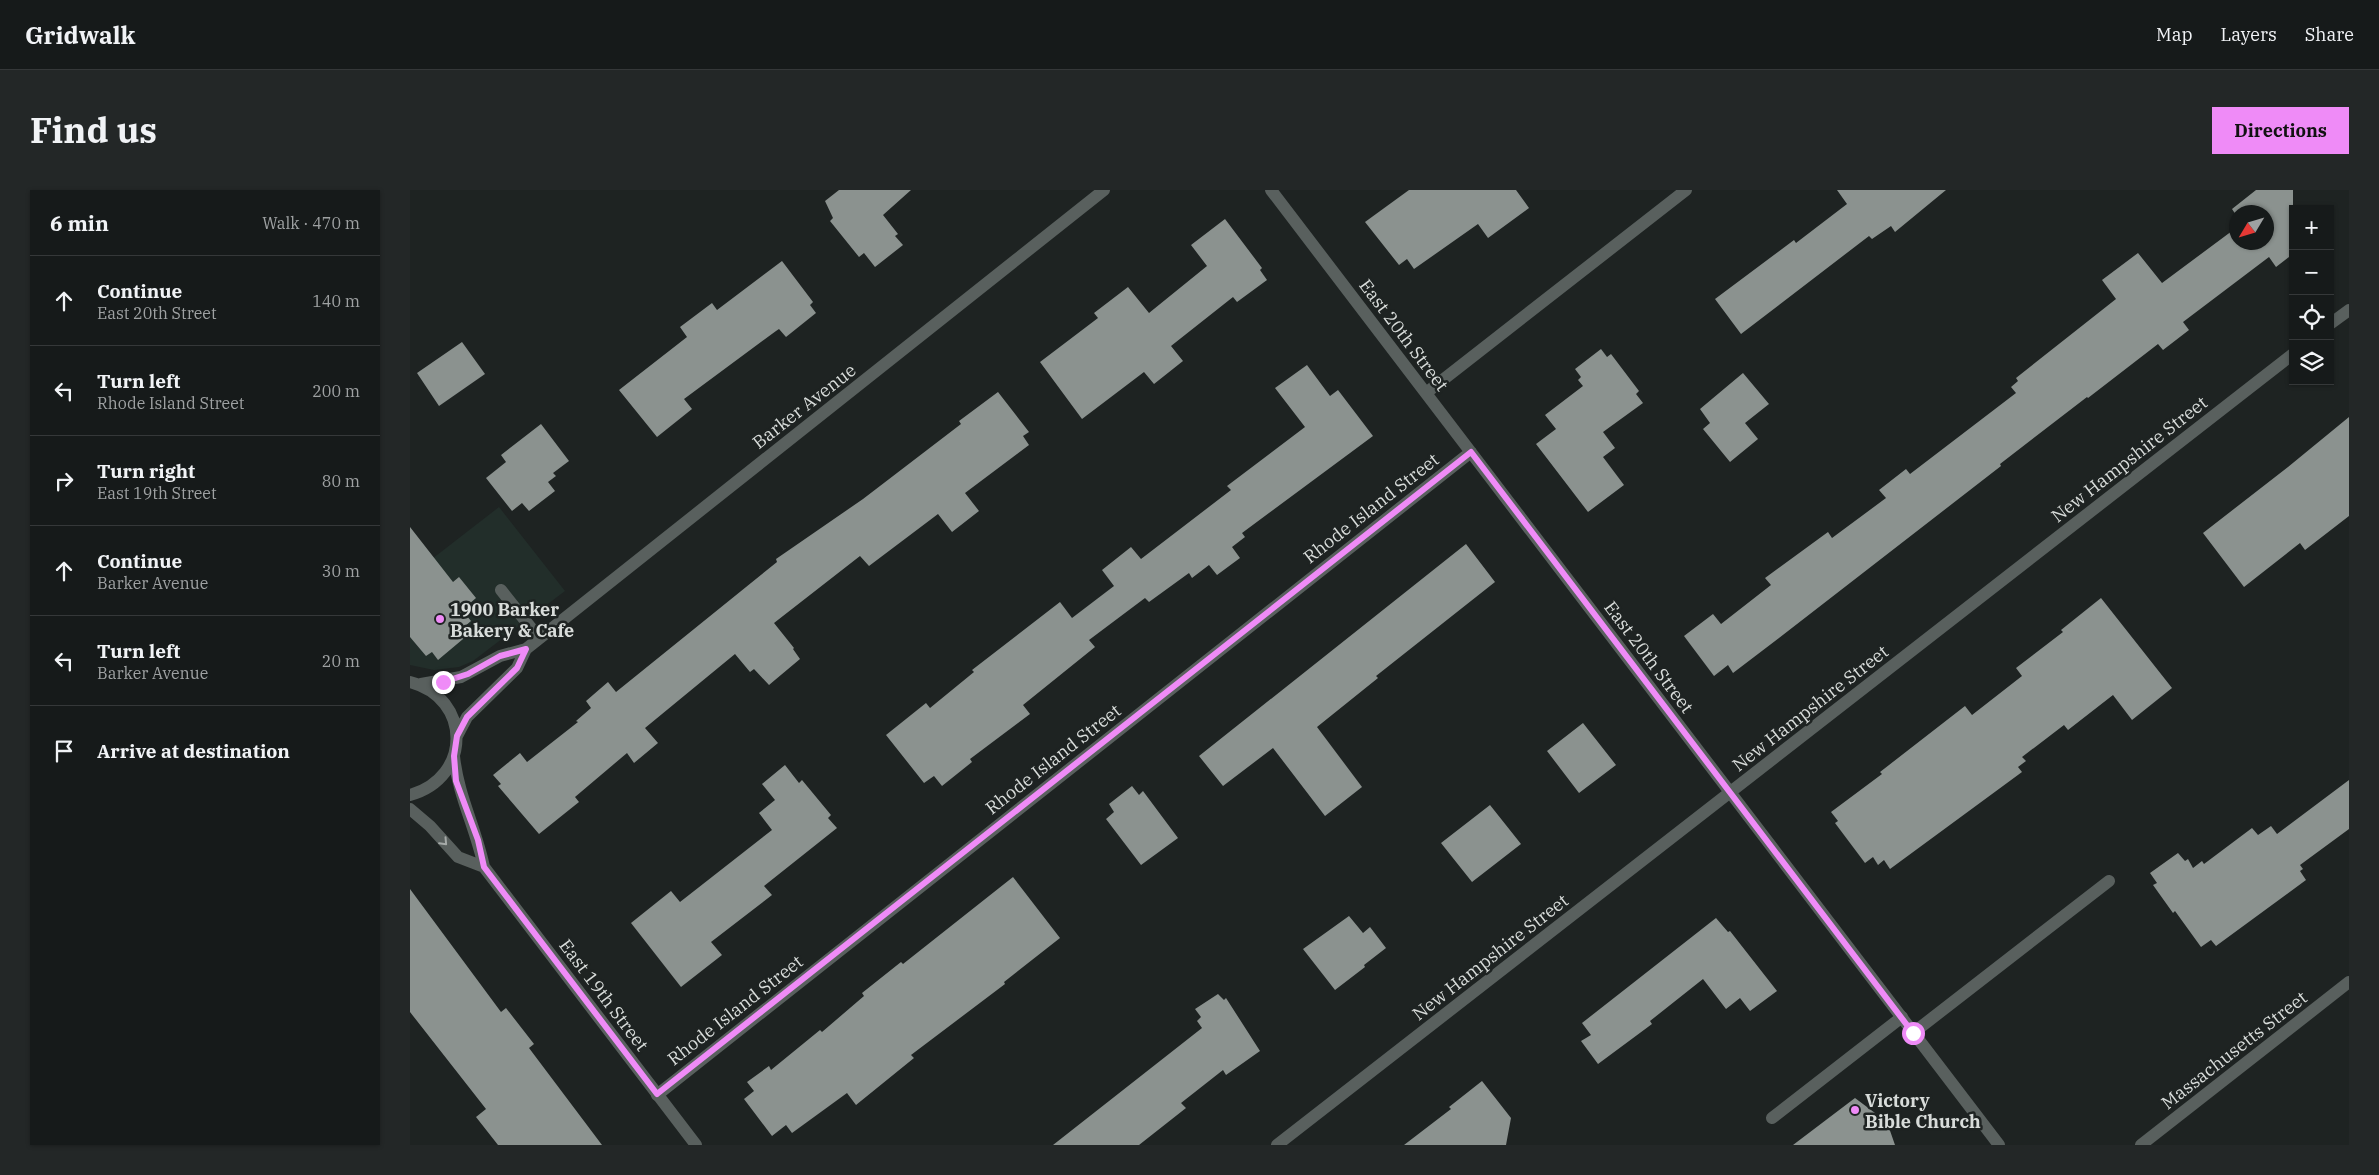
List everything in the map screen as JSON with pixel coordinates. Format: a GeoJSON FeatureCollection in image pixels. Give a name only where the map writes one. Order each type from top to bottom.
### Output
{"type":"FeatureCollection","features":[{"type":"Feature","properties":{"kind":"street","name":"Barker Avenue"},"geometry":{"type":"LineString","coordinates":[[457,736],[467,717],[517,668],[526,649],[539,638],[1104,190]]}},
{"type":"Feature","properties":{"kind":"street","name":"East 20th Street"},"geometry":{"type":"LineString","coordinates":[[1271,190],[1999,1145]]}},
{"type":"Feature","properties":{"kind":"street"},"geometry":{"type":"LineString","coordinates":[[1426,393],[1686,190]]}},
{"type":"Feature","properties":{"kind":"street"},"geometry":{"type":"LineString","coordinates":[[2334,321],[2349,310]]}},
{"type":"Feature","properties":{"kind":"street","name":"New Hampshire Street"},"geometry":{"type":"LineString","coordinates":[[1277,1145],[2289,357]]}},
{"type":"Feature","properties":{"kind":"street","name":"Rhode Island Street"},"geometry":{"type":"LineString","coordinates":[[657,1094],[1471,452]]}},
{"type":"Feature","properties":{"kind":"street"},"geometry":{"type":"LineString","coordinates":[[501,590],[539,638]]}},
{"type":"Feature","properties":{"kind":"street","name":"Barker Avenue"},"geometry":{"type":"LineString","coordinates":[[415,683],[461,677],[500,656],[526,649]]}},
{"type":"Feature","properties":{"kind":"street"},"geometry":{"type":"LineString","coordinates":[[410,795],[426,790],[439,780],[449,767],[454,756],[457,736],[454,721],[447,706],[436,693],[415,683]]}},
{"type":"Feature","properties":{"kind":"street","name":"East 19th Street"},"geometry":{"type":"LineString","coordinates":[[454,756],[456,781],[478,840],[484,867],[696,1145]]}},
{"type":"Feature","properties":{"kind":"street"},"geometry":{"type":"LineString","coordinates":[[410,809],[430,826],[458,857],[484,867]]}},
{"type":"Feature","properties":{"kind":"street"},"geometry":{"type":"LineString","coordinates":[[1913,1033],[2109,881]]}},
{"type":"Feature","properties":{"kind":"street","name":"Massachusetts Street"},"geometry":{"type":"LineString","coordinates":[[2141,1145],[2349,982]]}},
{"type":"Feature","properties":{"kind":"street"},"geometry":{"type":"LineString","coordinates":[[1772,1118],[1902,1017]]}},
{"type":"Feature","properties":{"kind":"shaded area"},"geometry":{"type":"Polygon","coordinates":[[[499,507],[565,591],[473,661],[459,667],[434,670],[410,665],[410,576],[499,507]]]}},
{"type":"Feature","properties":{"kind":"building"},"geometry":{"type":"Polygon","coordinates":[[[839,190],[911,190],[883,215],[898,234],[895,236],[903,245],[875,267],[864,253],[859,257],[830,221],[833,218],[825,201],[839,190]]]}},
{"type":"Feature","properties":{"kind":"building"},"geometry":{"type":"Polygon","coordinates":[[[1409,190],[1516,190],[1529,208],[1488,238],[1478,224],[1414,269],[1407,259],[1399,265],[1365,222],[1409,190]]]}},
{"type":"Feature","properties":{"kind":"building"},"geometry":{"type":"Polygon","coordinates":[[[1837,190],[1946,190],[1895,232],[1891,226],[1872,239],[1869,236],[1741,334],[1715,299],[1794,240],[1796,243],[1847,204],[1837,190]]]}},
{"type":"Feature","properties":{"kind":"building"},"geometry":{"type":"Polygon","coordinates":[[[2256,190],[2293,190],[2293,205],[2289,205],[2289,257],[2276,267],[2269,257],[2183,322],[2189,330],[2163,350],[2158,344],[2087,397],[2000,464],[2001,466],[1733,673],[1728,665],[1714,676],[1684,636],[1713,614],[1721,624],[1771,585],[1765,578],[1828,532],[1832,538],[1886,498],[1879,490],[1906,469],[1910,474],[2016,393],[2011,387],[2018,381],[2016,378],[2116,299],[2102,280],[2138,253],[2162,283],[2229,233],[2229,250],[2274,250],[2274,205],[2237,205],[2256,190]]]}},
{"type":"Feature","properties":{"kind":"building"},"geometry":{"type":"Polygon","coordinates":[[[1225,219],[1262,268],[1260,270],[1267,280],[1237,302],[1233,297],[1171,346],[1183,361],[1154,384],[1144,372],[1082,419],[1040,362],[1098,318],[1094,313],[1128,287],[1149,313],[1207,266],[1191,245],[1225,219]]]}},
{"type":"Feature","properties":{"kind":"building"},"geometry":{"type":"Polygon","coordinates":[[[782,261],[813,302],[810,305],[816,313],[786,337],[779,329],[684,399],[692,409],[657,437],[619,390],[687,337],[680,327],[712,303],[717,310],[782,261]]]}},
{"type":"Feature","properties":{"kind":"building"},"geometry":{"type":"Polygon","coordinates":[[[462,342],[485,374],[439,406],[417,373],[462,342]]]}},
{"type":"Feature","properties":{"kind":"building"},"geometry":{"type":"Polygon","coordinates":[[[1601,349],[1607,357],[1611,354],[1639,391],[1636,394],[1643,403],[1603,432],[1615,448],[1603,457],[1624,485],[1588,512],[1536,444],[1556,429],[1545,415],[1583,386],[1578,380],[1581,377],[1575,369],[1601,349]]]}},
{"type":"Feature","properties":{"kind":"building"},"geometry":{"type":"Polygon","coordinates":[[[1307,365],[1330,396],[1338,390],[1373,436],[1242,533],[1245,537],[1232,547],[1240,558],[1217,575],[1209,565],[1192,578],[1189,573],[1149,602],[1145,598],[1089,640],[1095,647],[1023,705],[1030,714],[970,759],[972,762],[942,786],[934,776],[924,783],[886,735],[926,703],[930,708],[974,672],[972,670],[1060,602],[1072,618],[1114,586],[1102,570],[1131,547],[1141,559],[1231,490],[1227,486],[1305,427],[1275,388],[1307,365]]]}},
{"type":"Feature","properties":{"kind":"building"},"geometry":{"type":"Polygon","coordinates":[[[1743,373],[1769,404],[1745,423],[1758,439],[1730,462],[1703,429],[1710,423],[1700,409],[1743,373]]]}},
{"type":"Feature","properties":{"kind":"building"},"geometry":{"type":"Polygon","coordinates":[[[998,392],[1029,432],[1023,436],[1029,445],[965,493],[979,511],[952,532],[938,514],[869,566],[860,556],[774,623],[794,648],[800,659],[769,685],[754,669],[750,672],[735,654],[645,728],[658,743],[634,763],[627,753],[575,797],[579,802],[539,834],[498,786],[501,784],[493,775],[520,753],[527,762],[578,722],[576,721],[591,708],[586,701],[608,682],[616,692],[777,562],[776,559],[863,499],[961,424],[959,421],[998,392]]]}},
{"type":"Feature","properties":{"kind":"building"},"geometry":{"type":"Polygon","coordinates":[[[2349,417],[2349,516],[2305,550],[2300,543],[2244,587],[2203,533],[2349,417]]]}},
{"type":"Feature","properties":{"kind":"building"},"geometry":{"type":"Polygon","coordinates":[[[541,424],[569,461],[553,473],[556,476],[548,482],[555,491],[529,511],[522,503],[512,511],[486,478],[506,462],[501,455],[541,424]]]}},
{"type":"Feature","properties":{"kind":"building","name":"1900 Barker Bakery & Cafe"},"geometry":{"type":"Polygon","coordinates":[[[410,527],[453,582],[459,577],[476,598],[462,610],[471,621],[464,627],[469,634],[438,660],[432,652],[426,656],[410,637],[410,527]]]}},
{"type":"Feature","properties":{"kind":"building"},"geometry":{"type":"Polygon","coordinates":[[[1466,544],[1495,582],[1376,676],[1378,678],[1317,727],[1362,787],[1325,816],[1273,748],[1223,786],[1199,756],[1466,544]]]}},
{"type":"Feature","properties":{"kind":"building"},"geometry":{"type":"Polygon","coordinates":[[[2101,598],[2172,688],[2132,720],[2113,695],[2068,730],[2064,725],[2022,757],[2026,761],[2018,767],[2022,772],[1890,869],[1884,860],[1878,865],[1873,857],[1865,863],[1835,823],[1838,821],[1831,812],[1882,774],[1880,772],[1965,706],[1972,715],[2022,676],[2016,668],[2063,632],[2061,630],[2101,598]]]}},
{"type":"Feature","properties":{"kind":"building"},"geometry":{"type":"Polygon","coordinates":[[[1583,723],[1616,765],[1579,793],[1547,751],[1583,723]]]}},
{"type":"Feature","properties":{"kind":"building"},"geometry":{"type":"Polygon","coordinates":[[[785,765],[799,783],[802,780],[831,815],[828,818],[837,828],[764,886],[772,895],[711,942],[722,955],[681,987],[631,923],[671,891],[680,902],[772,830],[759,813],[775,800],[762,784],[785,765]]]}},
{"type":"Feature","properties":{"kind":"building"},"geometry":{"type":"Polygon","coordinates":[[[2349,780],[2349,829],[2300,865],[2303,869],[2300,871],[2306,880],[2216,946],[2211,940],[2201,947],[2153,885],[2157,883],[2150,873],[2178,853],[2185,861],[2188,859],[2193,868],[2202,861],[2204,864],[2252,828],[2258,835],[2271,826],[2277,834],[2349,780]]]}},
{"type":"Feature","properties":{"kind":"building"},"geometry":{"type":"Polygon","coordinates":[[[1132,786],[1139,795],[1143,791],[1178,838],[1141,865],[1106,819],[1114,812],[1109,804],[1132,786]]]}},
{"type":"Feature","properties":{"kind":"building"},"geometry":{"type":"Polygon","coordinates":[[[1490,805],[1521,844],[1472,882],[1441,843],[1490,805]]]}},
{"type":"Feature","properties":{"kind":"building"},"geometry":{"type":"Polygon","coordinates":[[[1013,877],[1060,938],[1004,982],[1005,984],[911,1055],[914,1058],[856,1105],[847,1093],[792,1133],[786,1125],[772,1136],[744,1099],[754,1091],[747,1082],[769,1066],[771,1070],[820,1030],[822,1032],[864,996],[862,993],[901,962],[903,964],[1013,877]]]}},
{"type":"Feature","properties":{"kind":"building"},"geometry":{"type":"Polygon","coordinates":[[[410,889],[501,1012],[506,1008],[534,1044],[529,1048],[602,1145],[498,1145],[476,1117],[486,1109],[410,1012],[410,889]]]}},
{"type":"Feature","properties":{"kind":"building"},"geometry":{"type":"Polygon","coordinates":[[[1349,916],[1363,933],[1370,927],[1386,948],[1335,990],[1303,949],[1349,916]]]}},
{"type":"Feature","properties":{"kind":"building"},"geometry":{"type":"Polygon","coordinates":[[[1716,918],[1728,932],[1730,931],[1777,991],[1750,1011],[1740,998],[1726,1009],[1703,979],[1650,1021],[1652,1024],[1598,1064],[1581,1041],[1591,1035],[1582,1023],[1716,918]]]}},
{"type":"Feature","properties":{"kind":"building"},"geometry":{"type":"Polygon","coordinates":[[[1218,994],[1224,1000],[1226,998],[1260,1051],[1226,1075],[1223,1070],[1181,1103],[1186,1108],[1139,1145],[1053,1145],[1202,1028],[1197,1021],[1201,1017],[1195,1009],[1218,994]]]}},
{"type":"Feature","properties":{"kind":"building"},"geometry":{"type":"Polygon","coordinates":[[[1482,1081],[1511,1118],[1506,1145],[1404,1145],[1451,1109],[1449,1107],[1482,1081]]]}},
{"type":"Feature","properties":{"kind":"building","name":"Victory Bible Church"},"geometry":{"type":"Polygon","coordinates":[[[1855,1098],[1887,1122],[1895,1145],[1793,1145],[1855,1098]]]}},
{"type":"Feature","properties":{"kind":"place","name":"1900 Barker Bakery & Cafe"},"geometry":{"type":"Point","coordinates":[440,619]}},
{"type":"Feature","properties":{"kind":"place","name":"Victory Bible Church"},"geometry":{"type":"Point","coordinates":[1855,1110]}},
{"type":"Feature","properties":{"kind":"route"},"geometry":{"type":"LineString","coordinates":[[443,682],[468,674],[500,656],[526,649],[517,668],[467,717],[457,736],[454,756],[456,781],[478,840],[484,867],[657,1094],[1471,452],[1913,1033]]}}]}
